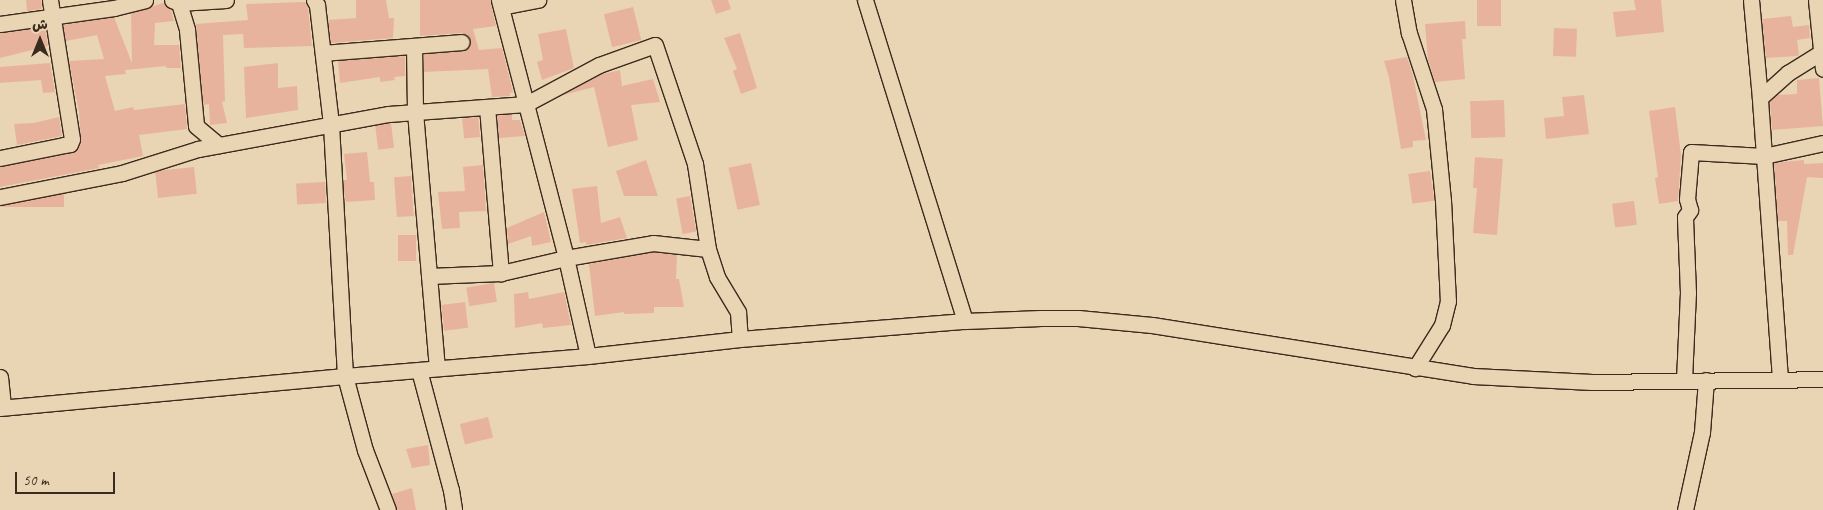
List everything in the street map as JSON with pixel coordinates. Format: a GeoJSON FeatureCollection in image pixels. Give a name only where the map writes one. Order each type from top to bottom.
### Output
{"type":"FeatureCollection","features":[{"type":"Feature","properties":{"kind":"street"},"geometry":{"type":"LineString","coordinates":[[0,158],[70,144],[72,139],[50,0]]}},
{"type":"Feature","properties":{"kind":"street"},"geometry":{"type":"LineString","coordinates":[[0,24],[114,8],[145,0]]}},
{"type":"Feature","properties":{"kind":"street"},"geometry":{"type":"LineString","coordinates":[[219,145],[196,126],[188,30],[175,2],[226,0]]}},
{"type":"Feature","properties":{"kind":"street"},"geometry":{"type":"LineString","coordinates":[[314,0],[318,5],[331,125],[344,376],[365,450],[388,510]]}},
{"type":"Feature","properties":{"kind":"street"},"geometry":{"type":"LineString","coordinates":[[538,0],[500,4],[566,258],[588,356]]}},
{"type":"Feature","properties":{"kind":"street"},"geometry":{"type":"LineString","coordinates":[[865,0],[965,321]]}},
{"type":"Feature","properties":{"kind":"street"},"geometry":{"type":"LineString","coordinates":[[1403,0],[1409,32],[1434,109],[1443,200],[1448,301],[1442,325],[1415,368]]}},
{"type":"Feature","properties":{"kind":"street"},"geometry":{"type":"LineString","coordinates":[[1751,0],[1780,379]]}},
{"type":"Feature","properties":{"kind":"street"},"geometry":{"type":"LineString","coordinates":[[1816,0],[1823,69]]}},
{"type":"Feature","properties":{"kind":"street"},"geometry":{"type":"LineString","coordinates":[[323,53],[462,42]]}},
{"type":"Feature","properties":{"kind":"street"},"geometry":{"type":"LineString","coordinates":[[0,198],[122,173],[198,149],[389,114],[526,104],[599,65],[655,45],[695,164],[708,249],[718,278],[738,312],[740,339]]}},
{"type":"Feature","properties":{"kind":"street"},"geometry":{"type":"LineString","coordinates":[[414,46],[415,112],[437,368]]}},
{"type":"Feature","properties":{"kind":"street"},"geometry":{"type":"LineString","coordinates":[[1760,98],[1788,73],[1821,52]]}},
{"type":"Feature","properties":{"kind":"street"},"geometry":{"type":"LineString","coordinates":[[487,107],[501,273]]}},
{"type":"Feature","properties":{"kind":"street"},"geometry":{"type":"LineString","coordinates":[[1684,380],[1688,292],[1685,217],[1690,210],[1687,199],[1692,152],[1764,156],[1823,143]]}},
{"type":"Feature","properties":{"kind":"street"},"geometry":{"type":"LineString","coordinates":[[429,276],[501,273],[566,258],[653,243],[708,249]]}},
{"type":"Feature","properties":{"kind":"street"},"geometry":{"type":"LineString","coordinates":[[0,377],[2,408],[344,376],[588,356],[740,339],[965,321],[1078,318],[1152,325],[1473,376],[1583,381],[1823,379]]}},
{"type":"Feature","properties":{"kind":"street"},"geometry":{"type":"LineString","coordinates":[[419,370],[451,490],[454,510]]}},
{"type":"Feature","properties":{"kind":"street"},"geometry":{"type":"LineString","coordinates":[[1685,510],[1702,432],[1706,380]]}},
{"type":"Feature","properties":{"kind":"building"},"geometry":{"type":"Polygon","coordinates":[[[26,0],[41,0],[42,9],[27,11],[26,0]]]}},
{"type":"Feature","properties":{"kind":"building"},"geometry":{"type":"Polygon","coordinates":[[[356,0],[386,0],[389,18],[394,18],[393,38],[331,43],[328,20],[356,18],[356,0]]]}},
{"type":"Feature","properties":{"kind":"building"},"geometry":{"type":"Polygon","coordinates":[[[420,0],[490,0],[496,26],[473,29],[479,50],[502,48],[513,92],[510,93],[510,96],[492,97],[488,69],[424,72],[424,54],[463,51],[468,49],[471,42],[469,36],[462,33],[420,36],[420,0]]]}},
{"type":"Feature","properties":{"kind":"building"},"geometry":{"type":"Polygon","coordinates":[[[711,0],[728,0],[731,9],[716,14],[711,0]]]}},
{"type":"Feature","properties":{"kind":"building"},"geometry":{"type":"Polygon","coordinates":[[[1477,0],[1501,0],[1501,26],[1477,26],[1477,0]]]}},
{"type":"Feature","properties":{"kind":"building"},"geometry":{"type":"Polygon","coordinates":[[[1634,0],[1661,0],[1664,32],[1616,37],[1613,12],[1636,10],[1634,0]]]}},
{"type":"Feature","properties":{"kind":"building"},"geometry":{"type":"Polygon","coordinates":[[[305,2],[308,8],[312,46],[244,48],[243,34],[223,35],[225,101],[222,102],[227,123],[210,125],[209,104],[203,105],[196,24],[248,20],[246,4],[305,2]]]}},
{"type":"Feature","properties":{"kind":"building"},"geometry":{"type":"Polygon","coordinates":[[[163,3],[171,10],[174,21],[155,23],[154,45],[179,45],[181,68],[166,68],[166,66],[125,70],[126,74],[105,76],[115,111],[133,107],[134,110],[185,104],[187,129],[139,135],[143,156],[98,165],[99,168],[0,187],[0,167],[72,153],[76,151],[81,142],[79,112],[69,61],[104,59],[97,35],[66,41],[63,25],[114,17],[132,63],[131,13],[163,3]]]}},
{"type":"Feature","properties":{"kind":"building"},"geometry":{"type":"Polygon","coordinates":[[[633,7],[641,40],[612,47],[604,14],[633,7]]]}},
{"type":"Feature","properties":{"kind":"building"},"geometry":{"type":"Polygon","coordinates":[[[1791,16],[1793,27],[1809,25],[1810,38],[1797,40],[1799,55],[1797,56],[1766,58],[1762,19],[1791,16]]]}},
{"type":"Feature","properties":{"kind":"building"},"geometry":{"type":"Polygon","coordinates":[[[1465,21],[1466,39],[1462,39],[1465,79],[1435,82],[1428,60],[1425,24],[1465,21]]]}},
{"type":"Feature","properties":{"kind":"building"},"geometry":{"type":"Polygon","coordinates":[[[45,27],[48,46],[0,58],[0,33],[45,27]]]}},
{"type":"Feature","properties":{"kind":"building"},"geometry":{"type":"Polygon","coordinates":[[[1554,28],[1577,29],[1576,57],[1553,56],[1554,28]]]}},
{"type":"Feature","properties":{"kind":"building"},"geometry":{"type":"Polygon","coordinates":[[[566,29],[574,68],[542,80],[537,62],[543,60],[538,34],[566,29]]]}},
{"type":"Feature","properties":{"kind":"building"},"geometry":{"type":"Polygon","coordinates":[[[740,33],[757,88],[741,94],[733,71],[737,69],[724,38],[740,33]]]}},
{"type":"Feature","properties":{"kind":"building"},"geometry":{"type":"Polygon","coordinates":[[[405,56],[405,76],[394,77],[395,80],[380,82],[380,77],[340,83],[338,61],[405,56]]]}},
{"type":"Feature","properties":{"kind":"building"},"geometry":{"type":"Polygon","coordinates":[[[1407,57],[1413,76],[1426,140],[1413,141],[1413,147],[1401,149],[1389,77],[1384,61],[1407,57]]]}},
{"type":"Feature","properties":{"kind":"building"},"geometry":{"type":"Polygon","coordinates":[[[50,63],[55,92],[43,93],[41,80],[0,83],[0,67],[50,63]]]}},
{"type":"Feature","properties":{"kind":"building"},"geometry":{"type":"Polygon","coordinates":[[[278,63],[278,88],[297,86],[298,110],[246,118],[244,67],[278,63]]]}},
{"type":"Feature","properties":{"kind":"building"},"geometry":{"type":"Polygon","coordinates":[[[620,70],[622,86],[653,79],[660,102],[631,105],[638,140],[608,147],[594,87],[563,95],[603,74],[620,70]]]}},
{"type":"Feature","properties":{"kind":"building"},"geometry":{"type":"Polygon","coordinates":[[[1819,78],[1823,126],[1772,130],[1770,102],[1778,95],[1797,94],[1797,80],[1819,78]]]}},
{"type":"Feature","properties":{"kind":"building"},"geometry":{"type":"Polygon","coordinates":[[[1584,95],[1589,134],[1546,139],[1544,118],[1564,116],[1562,97],[1584,95]]]}},
{"type":"Feature","properties":{"kind":"building"},"geometry":{"type":"Polygon","coordinates":[[[1504,100],[1505,137],[1471,138],[1470,101],[1504,100]]]}},
{"type":"Feature","properties":{"kind":"building"},"geometry":{"type":"Polygon","coordinates":[[[1675,107],[1681,155],[1678,201],[1659,204],[1655,178],[1658,177],[1649,111],[1675,107]]]}},
{"type":"Feature","properties":{"kind":"building"},"geometry":{"type":"Polygon","coordinates":[[[512,114],[512,120],[520,120],[525,136],[499,138],[497,116],[512,114]]]}},
{"type":"Feature","properties":{"kind":"building"},"geometry":{"type":"Polygon","coordinates":[[[59,117],[62,136],[17,145],[14,124],[34,123],[59,117]]]}},
{"type":"Feature","properties":{"kind":"building"},"geometry":{"type":"Polygon","coordinates":[[[478,117],[480,137],[464,139],[462,119],[478,117]]]}},
{"type":"Feature","properties":{"kind":"building"},"geometry":{"type":"Polygon","coordinates":[[[391,123],[394,148],[378,150],[375,125],[391,123]]]}},
{"type":"Feature","properties":{"kind":"building"},"geometry":{"type":"Polygon","coordinates":[[[367,152],[370,182],[374,182],[375,200],[347,202],[345,200],[343,180],[347,180],[344,154],[367,152]]]}},
{"type":"Feature","properties":{"kind":"building"},"geometry":{"type":"Polygon","coordinates":[[[1475,157],[1503,159],[1497,235],[1473,233],[1477,188],[1473,188],[1475,157]]]}},
{"type":"Feature","properties":{"kind":"building"},"geometry":{"type":"Polygon","coordinates":[[[646,160],[658,196],[624,196],[616,171],[646,160]]]}},
{"type":"Feature","properties":{"kind":"building"},"geometry":{"type":"Polygon","coordinates":[[[1804,160],[1804,164],[1823,163],[1823,178],[1807,177],[1793,255],[1788,255],[1787,221],[1778,221],[1774,163],[1804,160]]]}},
{"type":"Feature","properties":{"kind":"building"},"geometry":{"type":"Polygon","coordinates":[[[751,163],[760,205],[737,210],[729,168],[751,163]]]}},
{"type":"Feature","properties":{"kind":"building"},"geometry":{"type":"Polygon","coordinates":[[[483,165],[486,211],[459,212],[460,228],[442,229],[438,192],[465,191],[463,167],[483,165]]]}},
{"type":"Feature","properties":{"kind":"building"},"geometry":{"type":"Polygon","coordinates":[[[194,167],[197,194],[158,198],[155,171],[194,167]]]}},
{"type":"Feature","properties":{"kind":"building"},"geometry":{"type":"Polygon","coordinates":[[[1430,171],[1434,201],[1412,204],[1408,174],[1430,171]]]}},
{"type":"Feature","properties":{"kind":"building"},"geometry":{"type":"Polygon","coordinates":[[[411,176],[414,216],[397,217],[394,177],[411,176]]]}},
{"type":"Feature","properties":{"kind":"building"},"geometry":{"type":"Polygon","coordinates":[[[325,182],[326,203],[297,204],[296,184],[325,182]]]}},
{"type":"Feature","properties":{"kind":"building"},"geometry":{"type":"Polygon","coordinates":[[[597,186],[601,223],[620,217],[627,238],[586,245],[586,242],[580,243],[572,189],[597,186]]]}},
{"type":"Feature","properties":{"kind":"building"},"geometry":{"type":"Polygon","coordinates":[[[0,194],[64,194],[64,207],[0,207],[0,194]]]}},
{"type":"Feature","properties":{"kind":"building"},"geometry":{"type":"Polygon","coordinates":[[[690,196],[696,231],[682,234],[676,198],[690,196]]]}},
{"type":"Feature","properties":{"kind":"building"},"geometry":{"type":"Polygon","coordinates":[[[1634,201],[1637,225],[1615,228],[1612,204],[1634,201]]]}},
{"type":"Feature","properties":{"kind":"building"},"geometry":{"type":"Polygon","coordinates":[[[544,212],[551,242],[532,246],[531,236],[508,244],[507,228],[544,212]]]}},
{"type":"Feature","properties":{"kind":"building"},"geometry":{"type":"Polygon","coordinates":[[[398,235],[416,235],[416,261],[398,261],[398,235]]]}},
{"type":"Feature","properties":{"kind":"building"},"geometry":{"type":"Polygon","coordinates":[[[653,252],[677,255],[676,279],[679,279],[684,307],[654,307],[654,313],[624,314],[624,312],[595,316],[589,264],[653,252]]]}},
{"type":"Feature","properties":{"kind":"building"},"geometry":{"type":"Polygon","coordinates":[[[494,283],[497,302],[469,306],[466,287],[494,283]]]}},
{"type":"Feature","properties":{"kind":"building"},"geometry":{"type":"Polygon","coordinates":[[[528,292],[529,299],[564,292],[571,325],[543,328],[542,323],[515,328],[514,294],[528,292]]]}},
{"type":"Feature","properties":{"kind":"building"},"geometry":{"type":"Polygon","coordinates":[[[465,302],[468,328],[444,331],[441,305],[465,302]]]}},
{"type":"Feature","properties":{"kind":"building"},"geometry":{"type":"Polygon","coordinates":[[[488,417],[493,437],[465,444],[460,424],[488,417]]]}},
{"type":"Feature","properties":{"kind":"building"},"geometry":{"type":"Polygon","coordinates":[[[428,445],[430,465],[412,468],[406,449],[428,445]]]}},
{"type":"Feature","properties":{"kind":"building"},"geometry":{"type":"Polygon","coordinates":[[[412,488],[416,510],[397,510],[392,494],[412,488]]]}}]}
